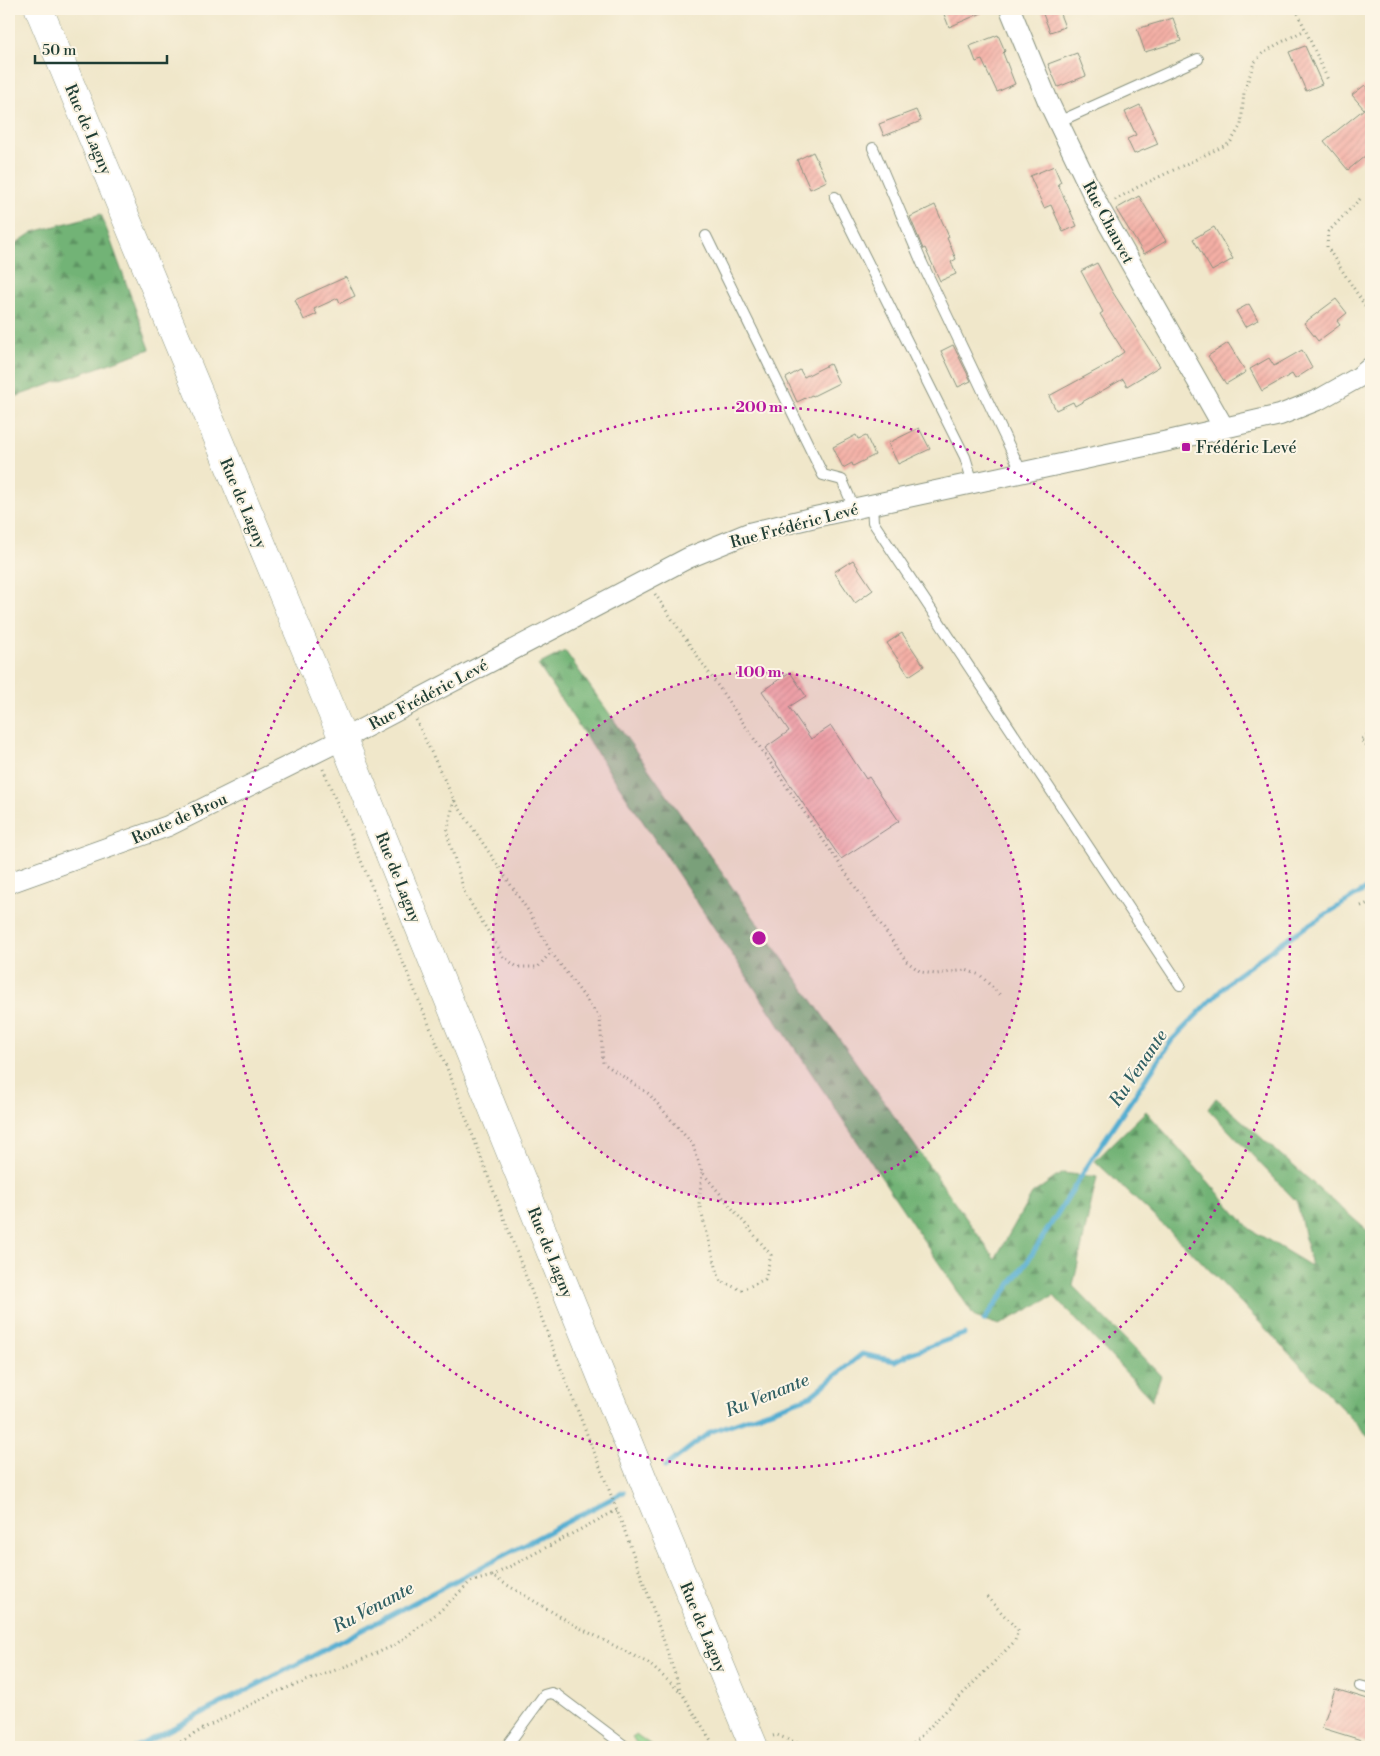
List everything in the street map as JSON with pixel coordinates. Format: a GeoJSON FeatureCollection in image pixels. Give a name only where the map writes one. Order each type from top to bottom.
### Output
{"type":"FeatureCollection","features":[{"type":"Feature","properties":{"kind":"main road","name":"Rue de Lagny"},"geometry":{"type":"LineString","coordinates":[[39,9],[343,739],[653,1504],[752,1743]]}},
{"type":"Feature","properties":{"kind":"street","name":"Rue Chauvet"},"geometry":{"type":"LineString","coordinates":[[1010,9],[1048,101],[1100,209],[1224,428]]}},
{"type":"Feature","properties":{"kind":"street","name":"Rue Frédéric Levé"},"geometry":{"type":"LineString","coordinates":[[343,739],[688,558],[749,534],[863,506],[1022,473],[1280,415],[1320,399],[1359,377],[1371,367]]}},
{"type":"Feature","properties":{"kind":"street","name":"Route de Brou"},"geometry":{"type":"LineString","coordinates":[[9,883],[168,826],[343,739]]}},
{"type":"Feature","properties":{"kind":"lane"},"geometry":{"type":"LineString","coordinates":[[1058,122],[1198,59]]}},
{"type":"Feature","properties":{"kind":"lane"},"geometry":{"type":"LineString","coordinates":[[873,148],[922,262],[1022,473]]}},
{"type":"Feature","properties":{"kind":"lane"},"geometry":{"type":"LineString","coordinates":[[835,197],[965,457],[973,483]]}},
{"type":"Feature","properties":{"kind":"lane"},"geometry":{"type":"LineString","coordinates":[[706,236],[823,475],[842,480],[863,506],[1180,985]]}},
{"type":"Feature","properties":{"kind":"lane"},"geometry":{"type":"LineString","coordinates":[[1360,1686],[1371,1689]]}},
{"type":"Feature","properties":{"kind":"lane"},"geometry":{"type":"LineString","coordinates":[[506,1747],[544,1695],[551,1693],[626,1747]]}},
{"type":"Feature","properties":{"kind":"path"},"geometry":{"type":"LineString","coordinates":[[1296,9],[1328,80]]}},
{"type":"Feature","properties":{"kind":"path"},"geometry":{"type":"LineString","coordinates":[[1100,209],[1136,188],[1230,143],[1241,125],[1244,92],[1254,63],[1262,54],[1305,30]]}},
{"type":"Feature","properties":{"kind":"path"},"geometry":{"type":"LineString","coordinates":[[1360,199],[1328,232],[1327,247],[1371,315]]}},
{"type":"Feature","properties":{"kind":"path"},"geometry":{"type":"LineString","coordinates":[[645,580],[906,961],[921,972],[936,974],[966,970],[980,975],[1002,997]]}},
{"type":"Feature","properties":{"kind":"path"},"geometry":{"type":"LineString","coordinates":[[408,704],[454,800],[529,912],[551,952],[600,1018],[604,1064],[649,1094],[693,1145],[702,1172],[771,1254],[765,1279],[742,1290],[720,1281],[700,1204],[702,1172]]}},
{"type":"Feature","properties":{"kind":"path"},"geometry":{"type":"LineString","coordinates":[[1371,732],[1361,739],[1371,752]]}},
{"type":"Feature","properties":{"kind":"path"},"geometry":{"type":"LineString","coordinates":[[316,752],[451,1078],[556,1356],[617,1510],[681,1692],[715,1747]]}},
{"type":"Feature","properties":{"kind":"path"},"geometry":{"type":"LineString","coordinates":[[454,800],[448,833],[465,894],[504,957],[517,967],[538,967],[551,952]]}},
{"type":"Feature","properties":{"kind":"path"},"geometry":{"type":"LineString","coordinates":[[1361,906],[1371,902]]}},
{"type":"Feature","properties":{"kind":"path"},"geometry":{"type":"LineString","coordinates":[[172,1747],[208,1726],[276,1692],[352,1664],[395,1645],[440,1611],[470,1582],[492,1576],[617,1510]]}},
{"type":"Feature","properties":{"kind":"path"},"geometry":{"type":"LineString","coordinates":[[492,1576],[576,1626],[648,1663],[681,1692]]}},
{"type":"Feature","properties":{"kind":"path"},"geometry":{"type":"LineString","coordinates":[[910,1747],[1015,1641],[1018,1630],[985,1595]]}},
{"type":"Feature","properties":{"kind":"path"},"geometry":{"type":"LineString","coordinates":[[752,1743],[777,1735],[807,1747]]}},
{"type":"Feature","properties":{"kind":"green space"},"geometry":{"type":"Polygon","coordinates":[[[101,214],[150,349],[9,399],[9,248],[33,232],[101,214]]]}},
{"type":"Feature","properties":{"kind":"green space"},"geometry":{"type":"Polygon","coordinates":[[[565,651],[995,1259],[1032,1194],[1062,1173],[1097,1177],[1073,1286],[1161,1376],[1152,1400],[1054,1296],[999,1325],[975,1317],[538,665],[565,651]]]}},
{"type":"Feature","properties":{"kind":"green space"},"geometry":{"type":"Polygon","coordinates":[[[1216,1098],[1371,1234],[1371,1439],[1197,1257],[1095,1161],[1146,1111],[1250,1229],[1311,1266],[1297,1202],[1208,1109],[1216,1098]]]}},
{"type":"Feature","properties":{"kind":"green space"},"geometry":{"type":"Polygon","coordinates":[[[637,1735],[654,1747],[640,1747],[632,1738],[637,1735]]]}},
{"type":"Feature","properties":{"kind":"building"},"geometry":{"type":"Polygon","coordinates":[[[942,9],[991,9],[949,27],[942,9]]]}},
{"type":"Feature","properties":{"kind":"building"},"geometry":{"type":"Polygon","coordinates":[[[1041,9],[1058,9],[1065,27],[1050,32],[1041,9]]]}},
{"type":"Feature","properties":{"kind":"building"},"geometry":{"type":"Polygon","coordinates":[[[1173,18],[1181,41],[1145,52],[1137,29],[1173,18]]]}},
{"type":"Feature","properties":{"kind":"building"},"geometry":{"type":"Polygon","coordinates":[[[998,35],[1015,84],[997,92],[982,60],[976,62],[970,46],[998,35]]]}},
{"type":"Feature","properties":{"kind":"building"},"geometry":{"type":"Polygon","coordinates":[[[1305,46],[1322,84],[1306,91],[1289,52],[1305,46]]]}},
{"type":"Feature","properties":{"kind":"building"},"geometry":{"type":"Polygon","coordinates":[[[1077,53],[1086,76],[1058,87],[1048,64],[1077,53]]]}},
{"type":"Feature","properties":{"kind":"building"},"geometry":{"type":"Polygon","coordinates":[[[1365,85],[1371,93],[1371,151],[1348,170],[1324,141],[1364,109],[1352,95],[1365,85]]]}},
{"type":"Feature","properties":{"kind":"building"},"geometry":{"type":"Polygon","coordinates":[[[1140,105],[1158,144],[1134,154],[1127,139],[1136,135],[1125,112],[1140,105]]]}},
{"type":"Feature","properties":{"kind":"building"},"geometry":{"type":"Polygon","coordinates":[[[916,110],[921,121],[884,136],[879,124],[916,110]]]}},
{"type":"Feature","properties":{"kind":"building"},"geometry":{"type":"Polygon","coordinates":[[[813,152],[827,181],[810,189],[797,160],[813,152]]]}},
{"type":"Feature","properties":{"kind":"building"},"geometry":{"type":"Polygon","coordinates":[[[1054,166],[1061,182],[1058,184],[1077,226],[1063,232],[1051,205],[1044,208],[1030,176],[1054,166]]]}},
{"type":"Feature","properties":{"kind":"building"},"geometry":{"type":"Polygon","coordinates":[[[1139,196],[1166,241],[1144,254],[1116,209],[1139,196]]]}},
{"type":"Feature","properties":{"kind":"building"},"geometry":{"type":"Polygon","coordinates":[[[935,205],[956,259],[951,262],[956,274],[940,281],[925,248],[923,249],[910,217],[935,205]]]}},
{"type":"Feature","properties":{"kind":"building"},"geometry":{"type":"Polygon","coordinates":[[[1214,227],[1233,259],[1212,271],[1193,239],[1214,227]]]}},
{"type":"Feature","properties":{"kind":"building"},"geometry":{"type":"Polygon","coordinates":[[[1097,263],[1112,291],[1160,366],[1127,386],[1123,379],[1075,406],[1073,402],[1056,410],[1049,396],[1112,362],[1124,352],[1100,314],[1103,312],[1081,271],[1097,263]]]}},
{"type":"Feature","properties":{"kind":"building"},"geometry":{"type":"Polygon","coordinates":[[[346,277],[355,296],[340,303],[338,298],[314,309],[317,314],[304,320],[295,300],[346,277]]]}},
{"type":"Feature","properties":{"kind":"building"},"geometry":{"type":"Polygon","coordinates":[[[1336,299],[1347,313],[1337,321],[1340,325],[1318,341],[1304,323],[1336,299]]]}},
{"type":"Feature","properties":{"kind":"building"},"geometry":{"type":"Polygon","coordinates":[[[1249,304],[1258,320],[1245,327],[1236,311],[1249,304]]]}},
{"type":"Feature","properties":{"kind":"building"},"geometry":{"type":"Polygon","coordinates":[[[1228,343],[1246,372],[1226,384],[1208,356],[1228,343]]]}},
{"type":"Feature","properties":{"kind":"building"},"geometry":{"type":"Polygon","coordinates":[[[953,345],[971,381],[958,387],[941,351],[953,345]]]}},
{"type":"Feature","properties":{"kind":"building"},"geometry":{"type":"Polygon","coordinates":[[[1302,350],[1312,368],[1295,379],[1292,374],[1262,391],[1250,369],[1269,358],[1274,366],[1302,350]]]}},
{"type":"Feature","properties":{"kind":"building"},"geometry":{"type":"Polygon","coordinates":[[[830,364],[839,383],[797,402],[786,378],[800,370],[804,377],[830,364]]]}},
{"type":"Feature","properties":{"kind":"building"},"geometry":{"type":"Polygon","coordinates":[[[919,428],[930,449],[898,464],[888,443],[919,428]]]}},
{"type":"Feature","properties":{"kind":"building"},"geometry":{"type":"Polygon","coordinates":[[[856,435],[858,439],[866,436],[875,455],[853,466],[852,463],[843,468],[833,447],[856,435]]]}},
{"type":"Feature","properties":{"kind":"building"},"geometry":{"type":"Polygon","coordinates":[[[853,560],[873,590],[855,603],[834,572],[853,560]]]}},
{"type":"Feature","properties":{"kind":"building"},"geometry":{"type":"Polygon","coordinates":[[[902,633],[924,666],[909,676],[887,643],[902,633]]]}},
{"type":"Feature","properties":{"kind":"building"},"geometry":{"type":"Polygon","coordinates":[[[790,672],[806,696],[789,707],[811,739],[831,726],[866,779],[869,777],[899,821],[841,859],[765,748],[789,731],[762,691],[790,672]]]}},
{"type":"Feature","properties":{"kind":"building"},"geometry":{"type":"Polygon","coordinates":[[[1335,1689],[1371,1700],[1371,1743],[1322,1728],[1335,1689]]]}},
{"type":"Feature","properties":{"kind":"waterway","name":"Ru Venante"},"geometry":{"type":"LineString","coordinates":[[984,1320],[1027,1262],[1097,1151],[1172,1040],[1233,978],[1285,940],[1371,886]]}},
{"type":"Feature","properties":{"kind":"waterway","name":"Ru Venante"},"geometry":{"type":"LineString","coordinates":[[665,1467],[710,1432],[811,1396],[862,1354],[895,1361],[964,1334]]}},
{"type":"Feature","properties":{"kind":"waterway","name":"Ru Venante"},"geometry":{"type":"LineString","coordinates":[[136,1747],[624,1492]]}},
{"type":"Feature","properties":{"kind":"place","name":"Frédéric Levé"},"geometry":{"type":"Point","coordinates":[1186,447]}}]}
